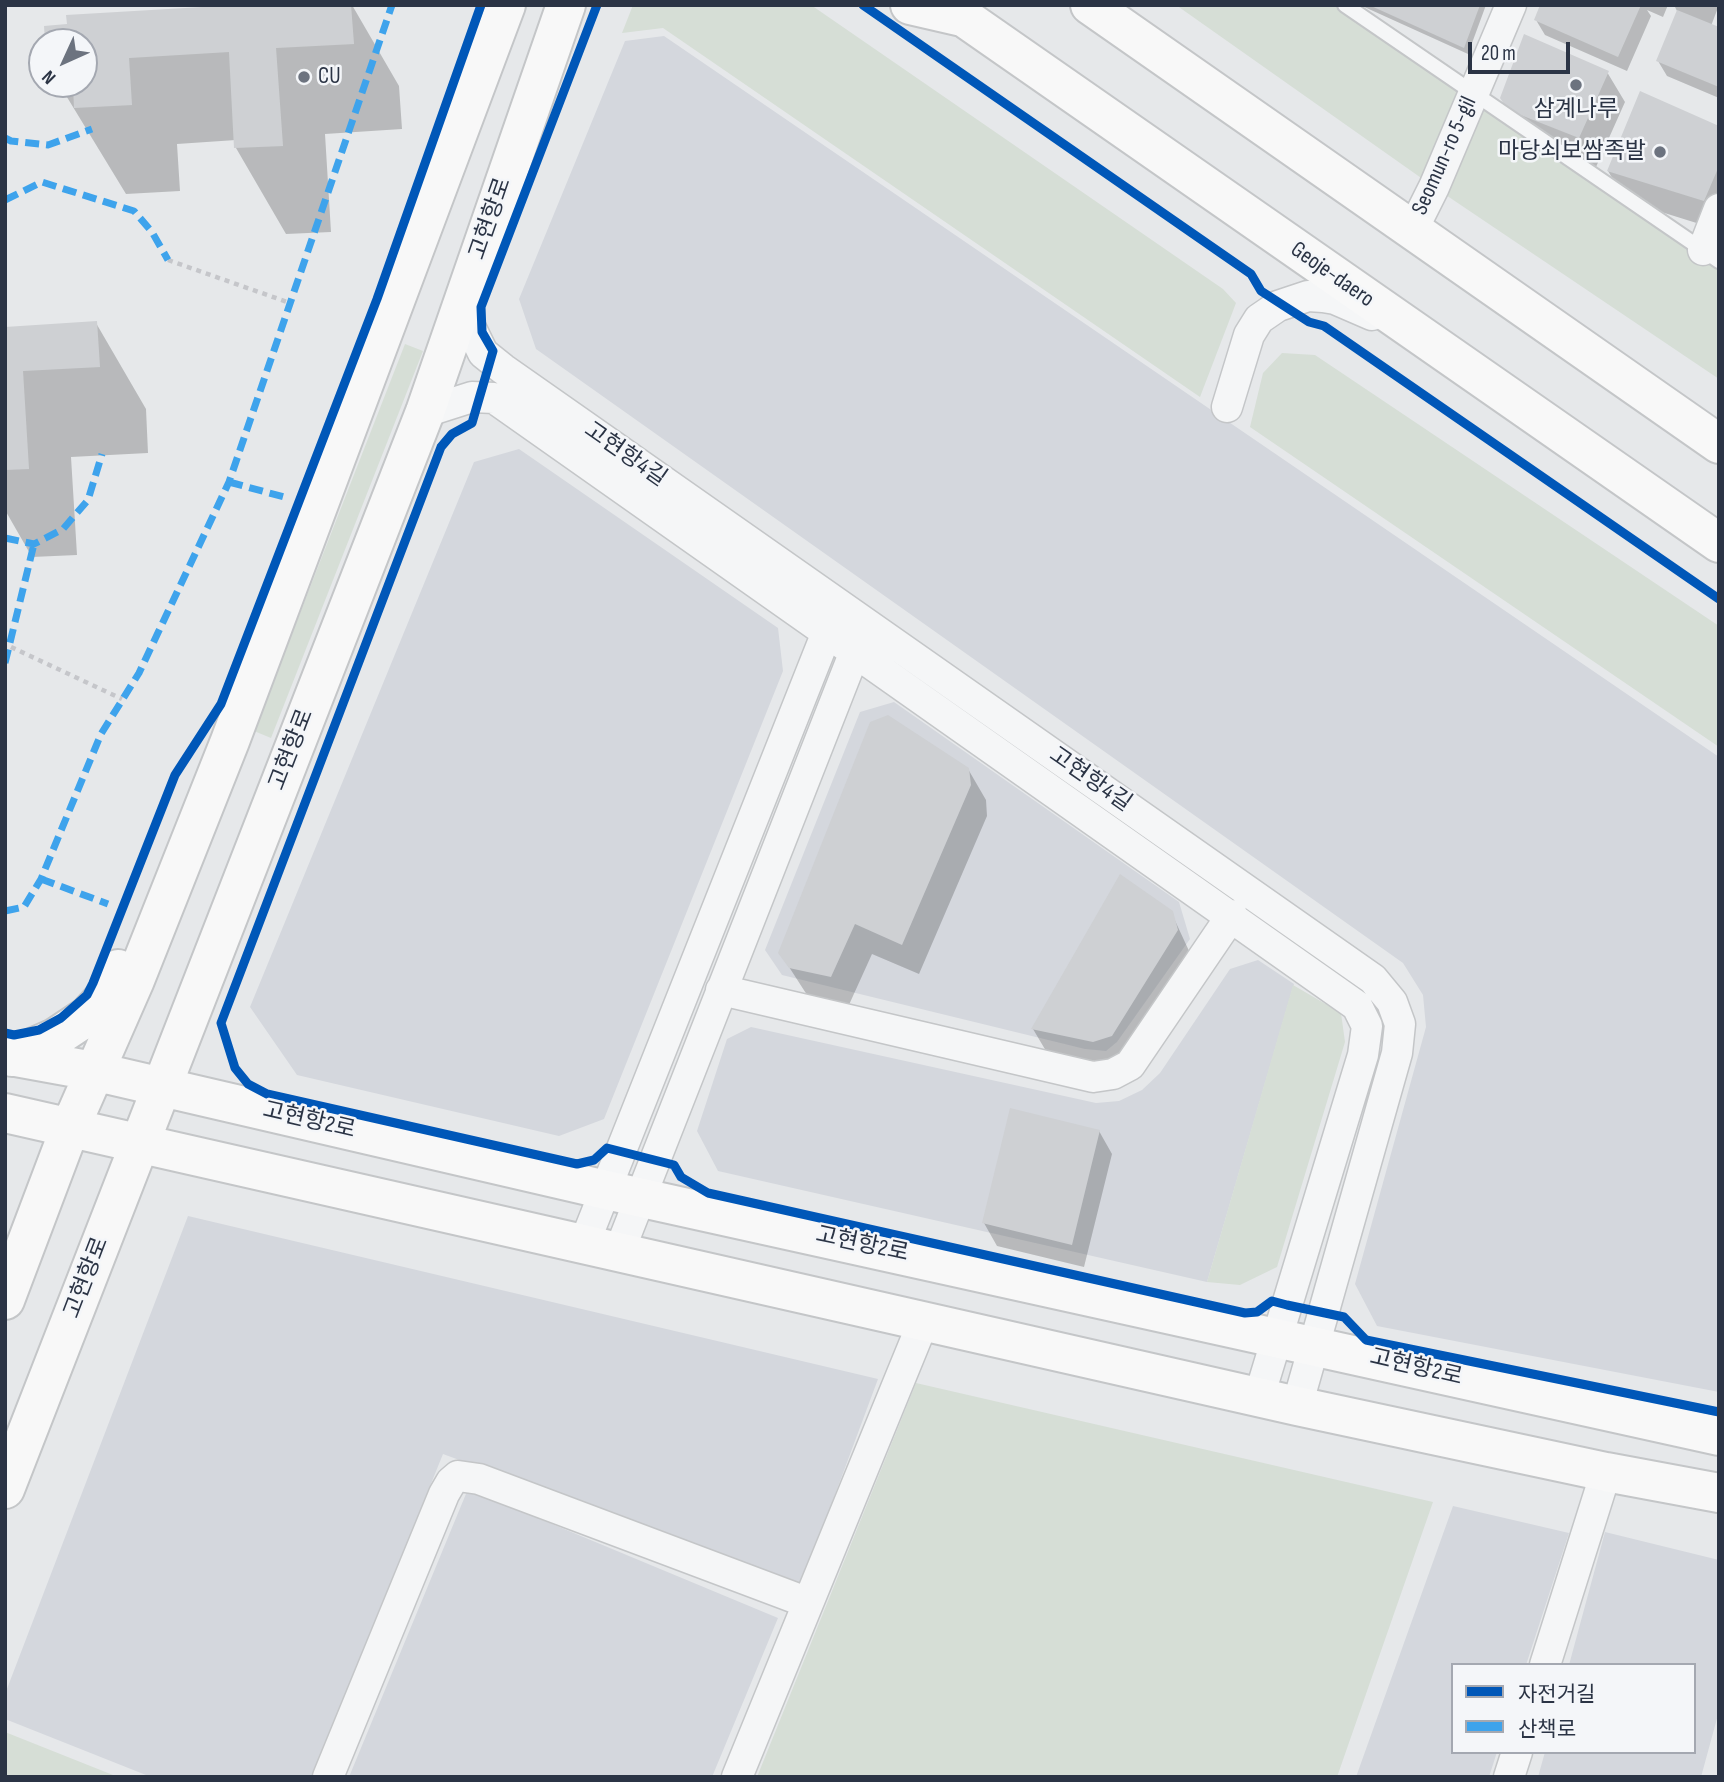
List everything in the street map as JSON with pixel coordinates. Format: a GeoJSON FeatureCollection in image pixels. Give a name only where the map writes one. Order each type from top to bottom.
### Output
{"type":"FeatureCollection","features":[{"type":"Feature","properties":{"kind":"street"},"geometry":{"type":"LineString","coordinates":[[5,1300],[70,1128],[135,980],[230,741],[506,5]]}},
{"type":"Feature","properties":{"kind":"street","name":"고현항로"},"geometry":{"type":"LineString","coordinates":[[5,1489],[425,412],[566,5]]}},
{"type":"Feature","properties":{"kind":"street"},"geometry":{"type":"LineString","coordinates":[[910,5],[954,11]]}},
{"type":"Feature","properties":{"kind":"street"},"geometry":{"type":"LineString","coordinates":[[1090,5],[1719,444]]}},
{"type":"Feature","properties":{"kind":"street","name":"Seomun-ro 5-gil"},"geometry":{"type":"LineString","coordinates":[[1413,229],[1434,187],[1511,5]]}},
{"type":"Feature","properties":{"kind":"street","name":"Geoje-daero"},"geometry":{"type":"LineString","coordinates":[[954,11],[1719,543]]}},
{"type":"Feature","properties":{"kind":"street"},"geometry":{"type":"LineString","coordinates":[[1711,255],[1719,209]]}},
{"type":"Feature","properties":{"kind":"street"},"geometry":{"type":"LineString","coordinates":[[1227,407],[1249,335],[1259,319],[1294,299],[1308,296],[1335,299],[1423,339]]}},
{"type":"Feature","properties":{"kind":"street","name":"고현항4길"},"geometry":{"type":"LineString","coordinates":[[460,306],[472,336],[491,359],[1373,979],[1392,1002],[1400,1024],[1397,1053],[1297,1405]]}},
{"type":"Feature","properties":{"kind":"street","name":"고현항4길"},"geometry":{"type":"LineString","coordinates":[[425,412],[472,397],[494,398],[1232,915],[1357,1006],[1367,1026],[1363,1055],[1259,1397]]}},
{"type":"Feature","properties":{"kind":"street"},"geometry":{"type":"LineString","coordinates":[[602,1248],[838,604]]}},
{"type":"Feature","properties":{"kind":"street"},"geometry":{"type":"LineString","coordinates":[[623,1193],[721,990],[867,624]]}},
{"type":"Feature","properties":{"kind":"street"},"geometry":{"type":"LineString","coordinates":[[9,1056],[66,1031],[88,1016],[108,994],[191,781],[230,741]]}},
{"type":"Feature","properties":{"kind":"street"},"geometry":{"type":"LineString","coordinates":[[721,990],[1093,1077],[1113,1074],[1130,1065],[1232,915]]}},
{"type":"Feature","properties":{"kind":"street","name":"고현항2로"},"geometry":{"type":"LineString","coordinates":[[9,1056],[93,1071],[623,1193],[1719,1436]]}},
{"type":"Feature","properties":{"kind":"street"},"geometry":{"type":"LineString","coordinates":[[5,1113],[1259,1397],[1606,1472],[1719,1493]]}},
{"type":"Feature","properties":{"kind":"street"},"geometry":{"type":"LineString","coordinates":[[737,1777],[806,1602],[924,1320]]}},
{"type":"Feature","properties":{"kind":"street"},"geometry":{"type":"LineString","coordinates":[[1546,1663],[1606,1472]]}},
{"type":"Feature","properties":{"kind":"street"},"geometry":{"type":"LineString","coordinates":[[328,1777],[444,1494],[458,1476],[479,1479],[806,1602]]}},
{"type":"Feature","properties":{"kind":"street"},"geometry":{"type":"LineString","coordinates":[[1509,1777],[1516,1754]]}},
{"type":"Feature","properties":{"kind":"lane"},"geometry":{"type":"LineString","coordinates":[[1345,5],[1473,95],[1711,255]]}},
{"type":"Feature","properties":{"kind":"path"},"geometry":{"type":"LineString","coordinates":[[169,260],[289,303]]}},
{"type":"Feature","properties":{"kind":"path"},"geometry":{"type":"LineString","coordinates":[[11,647],[122,699]]}},
{"type":"Feature","properties":{"kind":"shaded area"},"geometry":{"type":"Polygon","coordinates":[[[633,5],[811,5],[1223,289],[1236,303],[1200,397],[663,28],[622,33],[633,5]]]}},
{"type":"Feature","properties":{"kind":"shaded area"},"geometry":{"type":"Polygon","coordinates":[[[1176,5],[1345,5],[1719,261],[1719,379],[1434,187],[1176,5]]]}},
{"type":"Feature","properties":{"kind":"shaded area"},"geometry":{"type":"Polygon","coordinates":[[[664,36],[1719,757],[1719,1392],[1377,1326],[1355,1284],[1426,1027],[1423,995],[1403,963],[536,349],[519,299],[625,41],[664,36]]]}},
{"type":"Feature","properties":{"kind":"shaded area"},"geometry":{"type":"Polygon","coordinates":[[[405,344],[423,351],[271,738],[254,731],[405,344]]]}},
{"type":"Feature","properties":{"kind":"shaded area"},"geometry":{"type":"Polygon","coordinates":[[[1282,353],[1315,355],[1719,626],[1719,747],[1250,427],[1263,373],[1282,353]]]}},
{"type":"Feature","properties":{"kind":"shaded area"},"geometry":{"type":"Polygon","coordinates":[[[519,449],[778,628],[783,671],[604,1119],[559,1136],[297,1075],[250,1007],[474,462],[519,449]]]}},
{"type":"Feature","properties":{"kind":"shaded area"},"geometry":{"type":"Polygon","coordinates":[[[894,702],[1179,902],[1190,939],[1117,1042],[1106,1051],[1085,1049],[782,975],[765,950],[860,712],[894,702]]]}},
{"type":"Feature","properties":{"kind":"shaded area"},"geometry":{"type":"Polygon","coordinates":[[[1258,960],[1294,984],[1207,1282],[718,1171],[697,1131],[727,1039],[751,1027],[1096,1103],[1119,1101],[1142,1090],[1160,1073],[1230,969],[1258,960]]]}},
{"type":"Feature","properties":{"kind":"shaded area"},"geometry":{"type":"Polygon","coordinates":[[[1293,985],[1341,1013],[1345,1042],[1277,1267],[1240,1285],[1207,1282],[1293,985]]]}},
{"type":"Feature","properties":{"kind":"shaded area"},"geometry":{"type":"Polygon","coordinates":[[[188,1216],[878,1379],[801,1586],[443,1454],[312,1777],[151,1777],[5,1719],[5,1694],[188,1216]]]}},
{"type":"Feature","properties":{"kind":"shaded area"},"geometry":{"type":"Polygon","coordinates":[[[916,1383],[1433,1502],[1337,1777],[757,1777],[916,1383]]]}},
{"type":"Feature","properties":{"kind":"shaded area"},"geometry":{"type":"Polygon","coordinates":[[[468,1489],[778,1618],[712,1777],[349,1777],[468,1489]]]}},
{"type":"Feature","properties":{"kind":"shaded area"},"geometry":{"type":"Polygon","coordinates":[[[1453,1506],[1569,1533],[1527,1663],[1451,1663],[1451,1754],[1496,1754],[1489,1777],[1356,1777],[1453,1506]]]}},
{"type":"Feature","properties":{"kind":"shaded area"},"geometry":{"type":"Polygon","coordinates":[[[1605,1532],[1719,1560],[1719,1711],[1701,1777],[1538,1777],[1544,1754],[1696,1754],[1696,1663],[1570,1663],[1605,1532]]]}},
{"type":"Feature","properties":{"kind":"shaded area"},"geometry":{"type":"Polygon","coordinates":[[[5,1732],[118,1777],[5,1777],[5,1732]]]}},
{"type":"Feature","properties":{"kind":"building"},"geometry":{"type":"Polygon","coordinates":[[[236,5],[351,5],[354,44],[276,48],[283,146],[234,148],[229,52],[129,58],[132,105],[74,108],[74,98],[98,98],[98,28],[44,28],[67,24],[66,15],[236,5]]]}},
{"type":"Feature","properties":{"kind":"building"},"geometry":{"type":"Polygon","coordinates":[[[1369,5],[1480,5],[1464,48],[1369,5]]]}},
{"type":"Feature","properties":{"kind":"building"},"geometry":{"type":"Polygon","coordinates":[[[1540,5],[1641,5],[1618,57],[1534,20],[1540,5]]]}},
{"type":"Feature","properties":{"kind":"building"},"geometry":{"type":"Polygon","coordinates":[[[1677,10],[1719,27],[1719,87],[1656,61],[1677,10]]]}},
{"type":"Feature","properties":{"kind":"building"},"geometry":{"type":"Polygon","coordinates":[[[1524,34],[1609,71],[1579,138],[1508,110],[1500,98],[1524,34]]]}},
{"type":"Feature","properties":{"kind":"building"},"geometry":{"type":"Polygon","coordinates":[[[1640,91],[1719,126],[1719,166],[1704,201],[1607,171],[1640,91]]]}},
{"type":"Feature","properties":{"kind":"building"},"geometry":{"type":"Polygon","coordinates":[[[97,321],[100,367],[23,371],[29,469],[5,470],[5,327],[97,321]]]}},
{"type":"Feature","properties":{"kind":"building"},"geometry":{"type":"Polygon","coordinates":[[[888,715],[969,768],[971,785],[902,945],[855,924],[831,977],[789,968],[778,953],[870,722],[888,715]]]}},
{"type":"Feature","properties":{"kind":"building"},"geometry":{"type":"Polygon","coordinates":[[[1120,874],[1173,911],[1178,930],[1112,1036],[1093,1042],[1031,1029],[1120,874]]]}},
{"type":"Feature","properties":{"kind":"building"},"geometry":{"type":"Polygon","coordinates":[[[1010,1108],[1100,1130],[1072,1245],[982,1223],[1010,1108]]]}},
{"type":"Feature","properties":{"kind":"marked path"},"geometry":{"type":"LineString","coordinates":[[5,911],[24,907],[41,879],[101,734],[139,673],[229,482],[392,5]]}},
{"type":"Feature","properties":{"kind":"marked path"},"geometry":{"type":"LineString","coordinates":[[5,138],[48,145],[92,129]]}},
{"type":"Feature","properties":{"kind":"marked path"},"geometry":{"type":"LineString","coordinates":[[5,200],[42,182],[134,211],[152,232],[168,260]]}},
{"type":"Feature","properties":{"kind":"marked path"},"geometry":{"type":"LineString","coordinates":[[5,538],[34,544],[63,529],[88,500],[102,454]]}},
{"type":"Feature","properties":{"kind":"marked path"},"geometry":{"type":"LineString","coordinates":[[229,482],[284,497]]}},
{"type":"Feature","properties":{"kind":"marked path"},"geometry":{"type":"LineString","coordinates":[[5,663],[34,544]]}},
{"type":"Feature","properties":{"kind":"marked path"},"geometry":{"type":"LineString","coordinates":[[41,879],[108,904]]}},
{"type":"Feature","properties":{"kind":"cycle path"},"geometry":{"type":"LineString","coordinates":[[5,1033],[14,1035],[39,1030],[61,1018],[87,995],[93,983],[175,775],[221,704],[377,299],[481,5]]}},
{"type":"Feature","properties":{"kind":"cycle path"},"geometry":{"type":"LineString","coordinates":[[597,5],[481,307],[482,332],[493,351],[472,423],[452,434],[441,447],[221,1023],[235,1068],[248,1084],[267,1094],[577,1164],[594,1160],[607,1148],[674,1165],[681,1177],[708,1193],[1245,1313],[1257,1312],[1272,1301],[1344,1317],[1366,1340],[1719,1412]]}},
{"type":"Feature","properties":{"kind":"cycle path"},"geometry":{"type":"LineString","coordinates":[[863,5],[1251,274],[1261,291],[1309,322],[1324,326],[1719,599]]}},
{"type":"Feature","properties":{"kind":"place","name":"CU"},"geometry":{"type":"Point","coordinates":[304,77]}},
{"type":"Feature","properties":{"kind":"place","name":"삼계나루"},"geometry":{"type":"Point","coordinates":[1576,85]}},
{"type":"Feature","properties":{"kind":"place","name":"마당쇠보쌈족발"},"geometry":{"type":"Point","coordinates":[1660,152]}}]}
